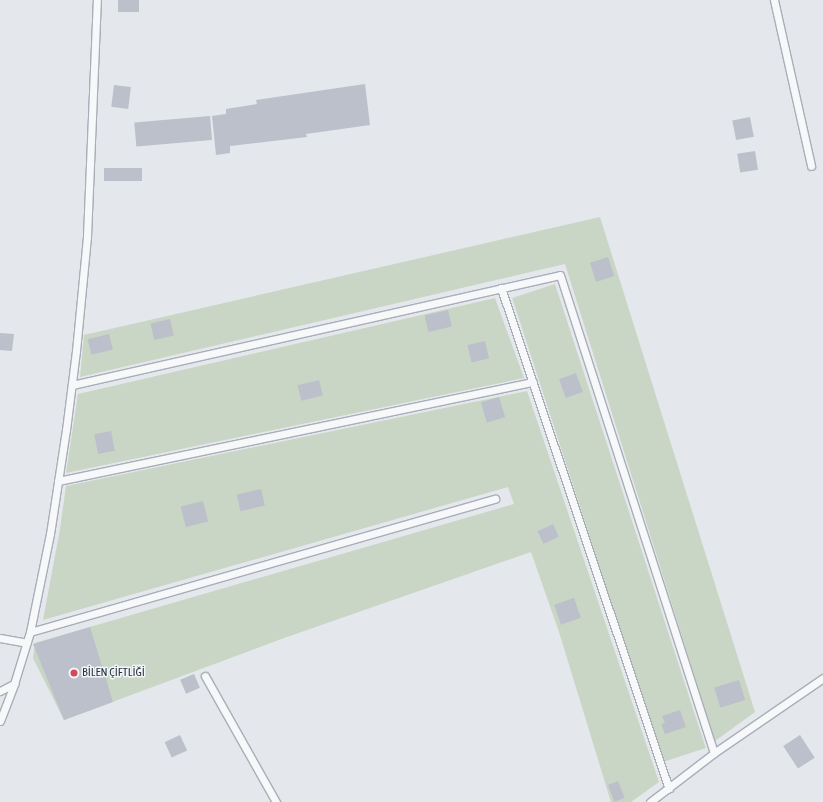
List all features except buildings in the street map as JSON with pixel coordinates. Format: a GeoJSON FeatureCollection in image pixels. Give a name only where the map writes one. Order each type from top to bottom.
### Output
{"type":"FeatureCollection","features":[{"type":"Feature","properties":{"kind":"lane"},"geometry":{"type":"LineString","coordinates":[[0,721],[27,643],[45,564],[72,385],[87,236],[97,0]]}},
{"type":"Feature","properties":{"kind":"lane"},"geometry":{"type":"LineString","coordinates":[[774,0],[811,166]]}},
{"type":"Feature","properties":{"kind":"lane"},"geometry":{"type":"LineString","coordinates":[[72,385],[560,275],[714,753]]}},
{"type":"Feature","properties":{"kind":"lane"},"geometry":{"type":"LineString","coordinates":[[502,288],[669,789]]}},
{"type":"Feature","properties":{"kind":"lane"},"geometry":{"type":"LineString","coordinates":[[58,481],[533,382]]}},
{"type":"Feature","properties":{"kind":"lane"},"geometry":{"type":"LineString","coordinates":[[30,632],[495,499]]}},
{"type":"Feature","properties":{"kind":"lane"},"geometry":{"type":"LineString","coordinates":[[0,638],[27,643]]}},
{"type":"Feature","properties":{"kind":"lane"},"geometry":{"type":"LineString","coordinates":[[205,676],[276,802]]}},
{"type":"Feature","properties":{"kind":"lane"},"geometry":{"type":"LineString","coordinates":[[650,802],[669,789],[714,753],[823,678]]}},
{"type":"Feature","properties":{"kind":"lane"},"geometry":{"type":"LineString","coordinates":[[0,691],[14,684]]}},
{"type":"Feature","properties":{"kind":"green space"},"geometry":{"type":"Polygon","coordinates":[[[600,217],[755,712],[715,741],[565,264],[80,377],[84,335],[600,217]]]}},
{"type":"Feature","properties":{"kind":"green space"},"geometry":{"type":"Polygon","coordinates":[[[555,284],[706,748],[663,762],[512,298],[555,284]]]}},
{"type":"Feature","properties":{"kind":"green space"},"geometry":{"type":"Polygon","coordinates":[[[495,298],[524,378],[66,473],[78,394],[495,298]]]}},
{"type":"Feature","properties":{"kind":"green space"},"geometry":{"type":"Polygon","coordinates":[[[527,391],[659,782],[631,802],[611,802],[559,632],[531,552],[284,638],[64,720],[33,658],[35,643],[514,504],[508,487],[43,620],[60,529],[66,486],[527,391]]]}},
{"type":"Feature","properties":{"kind":"place","name":"BİLEN ÇİFTLİĞİ"},"geometry":{"type":"Point","coordinates":[74,673]}}]}
